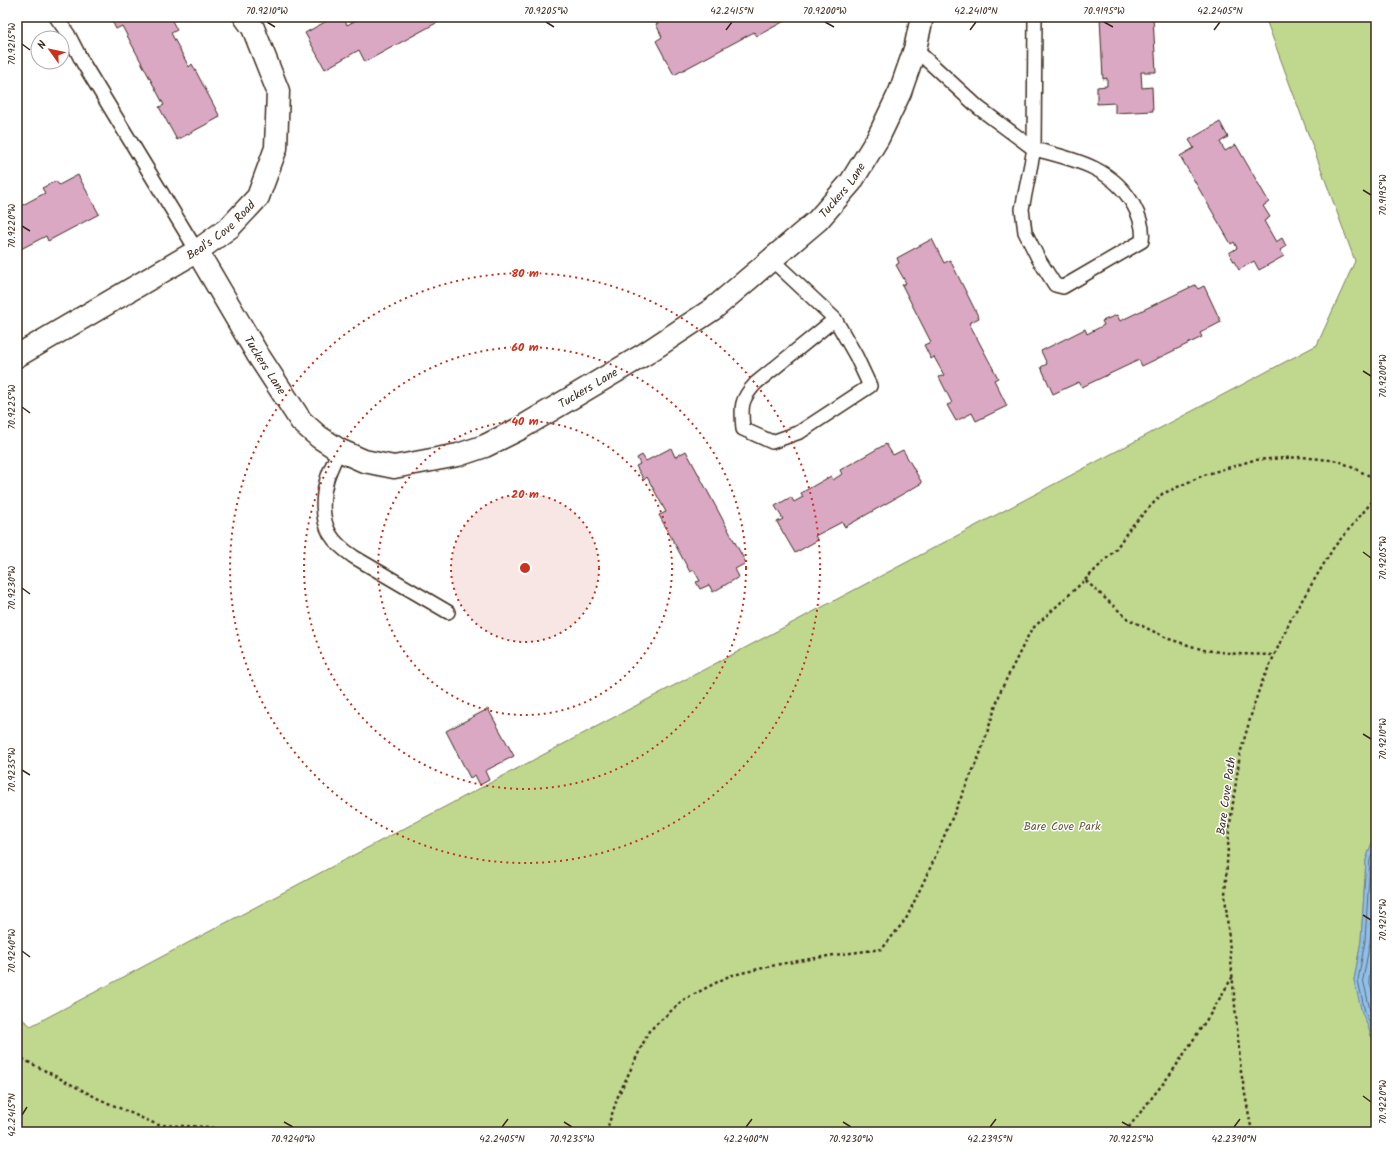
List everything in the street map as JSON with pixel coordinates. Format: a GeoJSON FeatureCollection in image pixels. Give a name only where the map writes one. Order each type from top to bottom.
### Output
{"type":"FeatureCollection","features":[{"type":"Feature","properties":{"kind":"street","name":"Beal's Cove Road"},"geometry":{"type":"LineString","coordinates":[[17,356],[197,251],[230,227],[258,197],[276,148],[278,91],[253,28],[245,17]]}},
{"type":"Feature","properties":{"kind":"street","name":"Tuckers Lane"},"geometry":{"type":"LineString","coordinates":[[197,251],[258,355],[301,421],[319,438],[339,450],[364,461],[394,467],[458,455],[485,446],[524,426],[645,354],[713,309],[818,220],[851,182],[878,138],[900,92],[915,48],[922,17]]}},
{"type":"Feature","properties":{"kind":"lane"},"geometry":{"type":"LineString","coordinates":[[56,17],[68,34],[83,63],[197,251]]}},
{"type":"Feature","properties":{"kind":"lane"},"geometry":{"type":"LineString","coordinates":[[915,48],[979,108],[1034,149],[1079,160],[1110,176],[1128,196],[1139,216],[1143,232],[1142,241],[1063,286],[1055,285],[1038,258],[1025,232],[1022,209],[1034,149],[1035,17]]}},
{"type":"Feature","properties":{"kind":"lane"},"geometry":{"type":"LineString","coordinates":[[771,259],[834,319],[856,356],[870,386],[800,432],[772,442],[743,429],[741,409],[747,393],[756,383],[834,319]]}},
{"type":"Feature","properties":{"kind":"lane"},"geometry":{"type":"LineString","coordinates":[[339,450],[327,479],[323,500],[324,518],[330,534],[340,547],[354,557],[448,612]]}},
{"type":"Feature","properties":{"kind":"path"},"geometry":{"type":"LineString","coordinates":[[606,1132],[618,1096],[649,1031],[683,1000],[729,976],[780,964],[882,949],[906,919],[932,864],[980,754],[1001,690],[1031,630],[1116,549],[1130,528],[1162,494],[1204,476],[1254,460],[1301,457],[1339,461],[1376,479]]}},
{"type":"Feature","properties":{"kind":"path","name":"Bare Cove Path"},"geometry":{"type":"LineString","coordinates":[[1252,1132],[1241,1072],[1225,895],[1229,831],[1240,754],[1254,705],[1274,655],[1292,617],[1334,547],[1376,497]]}},
{"type":"Feature","properties":{"kind":"path"},"geometry":{"type":"LineString","coordinates":[[1085,580],[1128,618],[1169,639],[1204,650],[1237,654],[1274,655]]}},
{"type":"Feature","properties":{"kind":"path"},"geometry":{"type":"LineString","coordinates":[[1125,1132],[1180,1060],[1233,976]]}},
{"type":"Feature","properties":{"kind":"path"},"geometry":{"type":"LineString","coordinates":[[17,1056],[99,1099],[158,1125],[209,1127],[232,1132]]}},
{"type":"Feature","properties":{"kind":"green space","name":"Bare Cove Park"},"geometry":{"type":"Polygon","coordinates":[[[1265,17],[1376,17],[1376,831],[1366,860],[1361,941],[1354,980],[1371,1036],[1376,1045],[1376,1132],[17,1132],[17,1015],[31,1026],[1317,345],[1355,261],[1265,17]]]}},
{"type":"Feature","properties":{"kind":"water"},"geometry":{"type":"Polygon","coordinates":[[[1376,831],[1376,1045],[1362,1013],[1354,980],[1361,941],[1366,860],[1376,831]]]}},
{"type":"Feature","properties":{"kind":"building"},"geometry":{"type":"Polygon","coordinates":[[[116,17],[170,17],[177,30],[171,33],[189,67],[192,64],[220,117],[177,140],[159,107],[164,105],[122,26],[116,29],[112,21],[117,18],[116,17]]]}},
{"type":"Feature","properties":{"kind":"building"},"geometry":{"type":"Polygon","coordinates":[[[334,17],[343,17],[347,25],[362,17],[435,17],[438,22],[365,62],[359,50],[325,69],[305,33],[334,17]]]}},
{"type":"Feature","properties":{"kind":"building"},"geometry":{"type":"Polygon","coordinates":[[[669,17],[792,17],[757,36],[754,32],[674,75],[656,41],[662,37],[656,24],[669,17]]]}},
{"type":"Feature","properties":{"kind":"building"},"geometry":{"type":"Polygon","coordinates":[[[1100,17],[1153,17],[1156,72],[1141,72],[1142,88],[1152,87],[1153,111],[1115,113],[1115,103],[1097,104],[1097,87],[1107,86],[1107,78],[1103,79],[1100,17]]]}},
{"type":"Feature","properties":{"kind":"building"},"geometry":{"type":"Polygon","coordinates":[[[1220,122],[1228,137],[1220,142],[1225,151],[1236,145],[1269,202],[1263,206],[1270,217],[1264,221],[1276,242],[1282,238],[1286,246],[1280,250],[1284,256],[1259,270],[1254,261],[1239,270],[1229,253],[1237,248],[1234,242],[1231,244],[1180,156],[1194,148],[1189,140],[1220,122]]]}},
{"type":"Feature","properties":{"kind":"building"},"geometry":{"type":"Polygon","coordinates":[[[78,175],[99,214],[48,241],[46,236],[17,251],[17,208],[45,193],[42,188],[56,181],[59,185],[78,175]]]}},
{"type":"Feature","properties":{"kind":"building"},"geometry":{"type":"Polygon","coordinates":[[[932,239],[944,263],[950,260],[979,318],[969,323],[998,378],[994,380],[1007,406],[976,421],[972,413],[956,421],[947,405],[952,403],[939,377],[944,375],[934,357],[931,359],[924,345],[931,342],[902,285],[906,283],[896,265],[899,263],[897,258],[932,239]]]}},
{"type":"Feature","properties":{"kind":"building"},"geometry":{"type":"Polygon","coordinates":[[[1195,285],[1198,289],[1204,286],[1221,322],[1200,333],[1202,337],[1142,366],[1139,360],[1082,387],[1079,382],[1053,394],[1041,367],[1047,364],[1041,351],[1085,329],[1087,334],[1104,325],[1102,321],[1117,315],[1120,321],[1195,285]]]}},
{"type":"Feature","properties":{"kind":"building"},"geometry":{"type":"Polygon","coordinates":[[[886,444],[893,455],[903,450],[922,483],[845,527],[842,522],[815,536],[818,540],[795,553],[777,522],[783,519],[775,506],[791,497],[794,502],[803,497],[801,493],[831,476],[833,480],[842,474],[840,470],[886,444]]]}},
{"type":"Feature","properties":{"kind":"building"},"geometry":{"type":"Polygon","coordinates":[[[671,448],[675,457],[686,451],[746,563],[735,569],[739,577],[713,592],[709,585],[700,589],[696,582],[700,581],[694,570],[690,572],[659,515],[666,512],[647,477],[644,480],[636,466],[640,464],[637,458],[642,455],[646,461],[671,448]]]}},
{"type":"Feature","properties":{"kind":"building"},"geometry":{"type":"Polygon","coordinates":[[[488,709],[514,756],[485,771],[489,780],[480,785],[475,775],[470,778],[446,731],[488,709]]]}}]}
